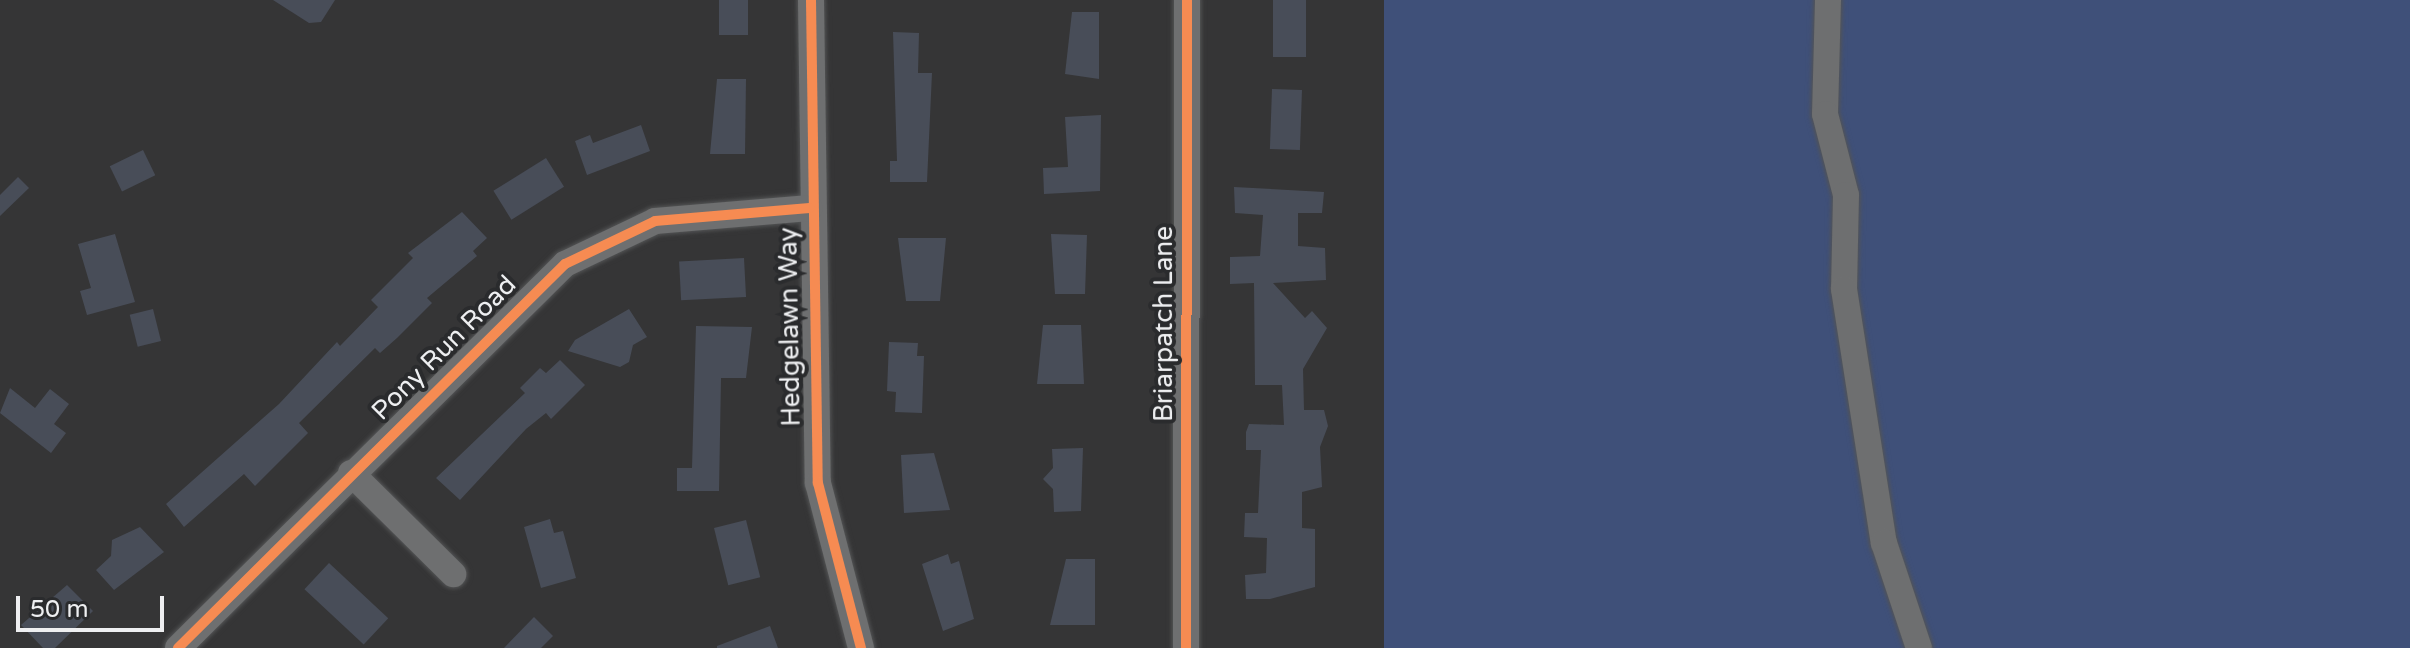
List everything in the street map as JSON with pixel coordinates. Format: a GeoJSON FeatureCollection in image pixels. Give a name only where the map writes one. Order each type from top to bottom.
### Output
{"type":"FeatureCollection","features":[{"type":"Feature","properties":{"kind":"street","name":"Hedgelawn Way"},"geometry":{"type":"LineString","coordinates":[[811,0],[809,208],[818,483],[861,648]]}},
{"type":"Feature","properties":{"kind":"street","name":"Briarpatch Lane"},"geometry":{"type":"LineString","coordinates":[[1186,648],[1187,0]]}},
{"type":"Feature","properties":{"kind":"street"},"geometry":{"type":"LineString","coordinates":[[1828,0],[1825,114],[1846,195],[1844,289],[1884,543],[1919,648]]}},
{"type":"Feature","properties":{"kind":"street","name":"Pony Run Road"},"geometry":{"type":"LineString","coordinates":[[178,648],[537,285],[598,244],[681,215],[809,208]]}},
{"type":"Feature","properties":{"kind":"street"},"geometry":{"type":"LineString","coordinates":[[351,473],[453,574]]}},
{"type":"Feature","properties":{"kind":"shaded area"},"geometry":{"type":"Polygon","coordinates":[[[1384,0],[2410,0],[2410,648],[1384,648],[1384,0]]]}},
{"type":"Feature","properties":{"kind":"building"},"geometry":{"type":"Polygon","coordinates":[[[273,0],[335,0],[321,22],[309,23],[273,0]]]}},
{"type":"Feature","properties":{"kind":"building"},"geometry":{"type":"Polygon","coordinates":[[[719,0],[748,0],[748,35],[719,35],[719,0]]]}},
{"type":"Feature","properties":{"kind":"building"},"geometry":{"type":"Polygon","coordinates":[[[1273,0],[1306,0],[1306,57],[1273,57],[1273,0]]]}},
{"type":"Feature","properties":{"kind":"building"},"geometry":{"type":"Polygon","coordinates":[[[1072,12],[1099,12],[1099,79],[1065,74],[1072,12]]]}},
{"type":"Feature","properties":{"kind":"building"},"geometry":{"type":"Polygon","coordinates":[[[893,32],[919,33],[918,73],[932,73],[927,182],[890,182],[890,161],[897,161],[893,32]]]}},
{"type":"Feature","properties":{"kind":"building"},"geometry":{"type":"Polygon","coordinates":[[[717,79],[746,79],[745,154],[710,154],[717,79]]]}},
{"type":"Feature","properties":{"kind":"building"},"geometry":{"type":"Polygon","coordinates":[[[1272,89],[1302,90],[1300,150],[1270,149],[1272,89]]]}},
{"type":"Feature","properties":{"kind":"building"},"geometry":{"type":"Polygon","coordinates":[[[1101,115],[1100,191],[1044,194],[1043,168],[1068,167],[1065,117],[1101,115]]]}},
{"type":"Feature","properties":{"kind":"building"},"geometry":{"type":"Polygon","coordinates":[[[641,125],[650,151],[587,175],[575,141],[590,135],[593,143],[641,125]]]}},
{"type":"Feature","properties":{"kind":"building"},"geometry":{"type":"Polygon","coordinates":[[[143,150],[155,175],[122,191],[110,166],[143,150]]]}},
{"type":"Feature","properties":{"kind":"building"},"geometry":{"type":"Polygon","coordinates":[[[546,158],[564,187],[511,220],[493,191],[546,158]]]}},
{"type":"Feature","properties":{"kind":"building"},"geometry":{"type":"Polygon","coordinates":[[[18,177],[29,188],[0,216],[0,195],[18,177]]]}},
{"type":"Feature","properties":{"kind":"building"},"geometry":{"type":"Polygon","coordinates":[[[1234,187],[1324,192],[1322,213],[1298,213],[1298,246],[1325,248],[1326,280],[1273,283],[1305,318],[1312,311],[1327,328],[1303,369],[1304,410],[1324,410],[1328,426],[1320,447],[1322,487],[1302,492],[1302,528],[1315,529],[1315,587],[1270,599],[1246,599],[1245,575],[1266,573],[1267,538],[1244,537],[1245,513],[1258,513],[1261,450],[1246,450],[1246,432],[1249,424],[1284,425],[1282,385],[1255,385],[1254,283],[1230,284],[1230,257],[1260,256],[1263,215],[1235,213],[1234,187]]]}},
{"type":"Feature","properties":{"kind":"building"},"geometry":{"type":"Polygon","coordinates":[[[462,212],[487,238],[473,251],[477,256],[427,298],[432,303],[397,338],[380,353],[375,348],[299,423],[308,433],[255,486],[244,474],[184,527],[166,504],[279,404],[337,342],[340,346],[378,307],[371,300],[413,258],[408,253],[462,212]]]}},
{"type":"Feature","properties":{"kind":"building"},"geometry":{"type":"Polygon","coordinates":[[[115,234],[135,302],[87,315],[80,291],[91,288],[78,244],[115,234]]]}},
{"type":"Feature","properties":{"kind":"building"},"geometry":{"type":"Polygon","coordinates":[[[1051,234],[1087,235],[1085,294],[1055,294],[1051,234]]]}},
{"type":"Feature","properties":{"kind":"building"},"geometry":{"type":"Polygon","coordinates":[[[898,238],[946,238],[940,301],[906,301],[898,238]]]}},
{"type":"Feature","properties":{"kind":"building"},"geometry":{"type":"Polygon","coordinates":[[[744,258],[746,297],[681,300],[679,261],[744,258]]]}},
{"type":"Feature","properties":{"kind":"building"},"geometry":{"type":"Polygon","coordinates":[[[153,309],[161,341],[138,347],[130,315],[153,309]]]}},
{"type":"Feature","properties":{"kind":"building"},"geometry":{"type":"Polygon","coordinates":[[[629,309],[647,337],[633,345],[629,362],[620,367],[568,351],[575,340],[629,309]]]}},
{"type":"Feature","properties":{"kind":"building"},"geometry":{"type":"Polygon","coordinates":[[[1043,325],[1081,325],[1084,384],[1037,384],[1043,325]]]}},
{"type":"Feature","properties":{"kind":"building"},"geometry":{"type":"Polygon","coordinates":[[[696,326],[752,327],[746,378],[721,378],[719,491],[677,491],[677,468],[692,468],[696,326]]]}},
{"type":"Feature","properties":{"kind":"building"},"geometry":{"type":"Polygon","coordinates":[[[889,342],[918,343],[917,356],[924,356],[922,413],[895,412],[896,392],[887,391],[889,342]]]}},
{"type":"Feature","properties":{"kind":"building"},"geometry":{"type":"Polygon","coordinates":[[[560,360],[585,385],[551,419],[546,413],[526,429],[460,500],[436,478],[525,393],[520,388],[540,368],[546,373],[560,360]]]}},
{"type":"Feature","properties":{"kind":"building"},"geometry":{"type":"Polygon","coordinates":[[[10,388],[35,408],[50,389],[69,404],[54,424],[66,433],[51,453],[0,413],[10,388]]]}},
{"type":"Feature","properties":{"kind":"building"},"geometry":{"type":"Polygon","coordinates":[[[1083,448],[1081,511],[1054,512],[1053,489],[1043,479],[1053,468],[1052,449],[1083,448]]]}},
{"type":"Feature","properties":{"kind":"building"},"geometry":{"type":"Polygon","coordinates":[[[934,453],[950,510],[904,513],[901,455],[934,453]]]}},
{"type":"Feature","properties":{"kind":"building"},"geometry":{"type":"Polygon","coordinates":[[[550,519],[554,533],[563,531],[576,578],[541,588],[524,527],[550,519]]]}},
{"type":"Feature","properties":{"kind":"building"},"geometry":{"type":"Polygon","coordinates":[[[746,520],[760,577],[728,585],[714,528],[746,520]]]}},
{"type":"Feature","properties":{"kind":"building"},"geometry":{"type":"Polygon","coordinates":[[[140,527],[164,552],[114,590],[96,570],[111,556],[112,540],[140,527]]]}},
{"type":"Feature","properties":{"kind":"building"},"geometry":{"type":"Polygon","coordinates":[[[948,554],[951,564],[959,561],[974,619],[943,631],[922,564],[948,554]]]}},
{"type":"Feature","properties":{"kind":"building"},"geometry":{"type":"Polygon","coordinates":[[[1066,559],[1095,559],[1095,625],[1050,625],[1066,559]]]}},
{"type":"Feature","properties":{"kind":"building"},"geometry":{"type":"Polygon","coordinates":[[[329,563],[388,618],[364,645],[304,589],[329,563]]]}},
{"type":"Feature","properties":{"kind":"building"},"geometry":{"type":"Polygon","coordinates":[[[67,585],[93,611],[55,648],[43,648],[21,625],[67,585]]]}},
{"type":"Feature","properties":{"kind":"building"},"geometry":{"type":"Polygon","coordinates":[[[534,617],[553,636],[541,648],[504,648],[534,617]]]}},
{"type":"Feature","properties":{"kind":"building"},"geometry":{"type":"Polygon","coordinates":[[[770,626],[778,648],[717,648],[717,646],[770,626]]]}},
{"type":"Feature","properties":{"kind":"cycle path"},"geometry":{"type":"LineString","coordinates":[[811,0],[818,483],[861,648]]}},
{"type":"Feature","properties":{"kind":"cycle path"},"geometry":{"type":"LineString","coordinates":[[1186,648],[1187,0]]}},
{"type":"Feature","properties":{"kind":"cycle path"},"geometry":{"type":"LineString","coordinates":[[178,648],[565,264],[655,221],[809,208]]}}]}
